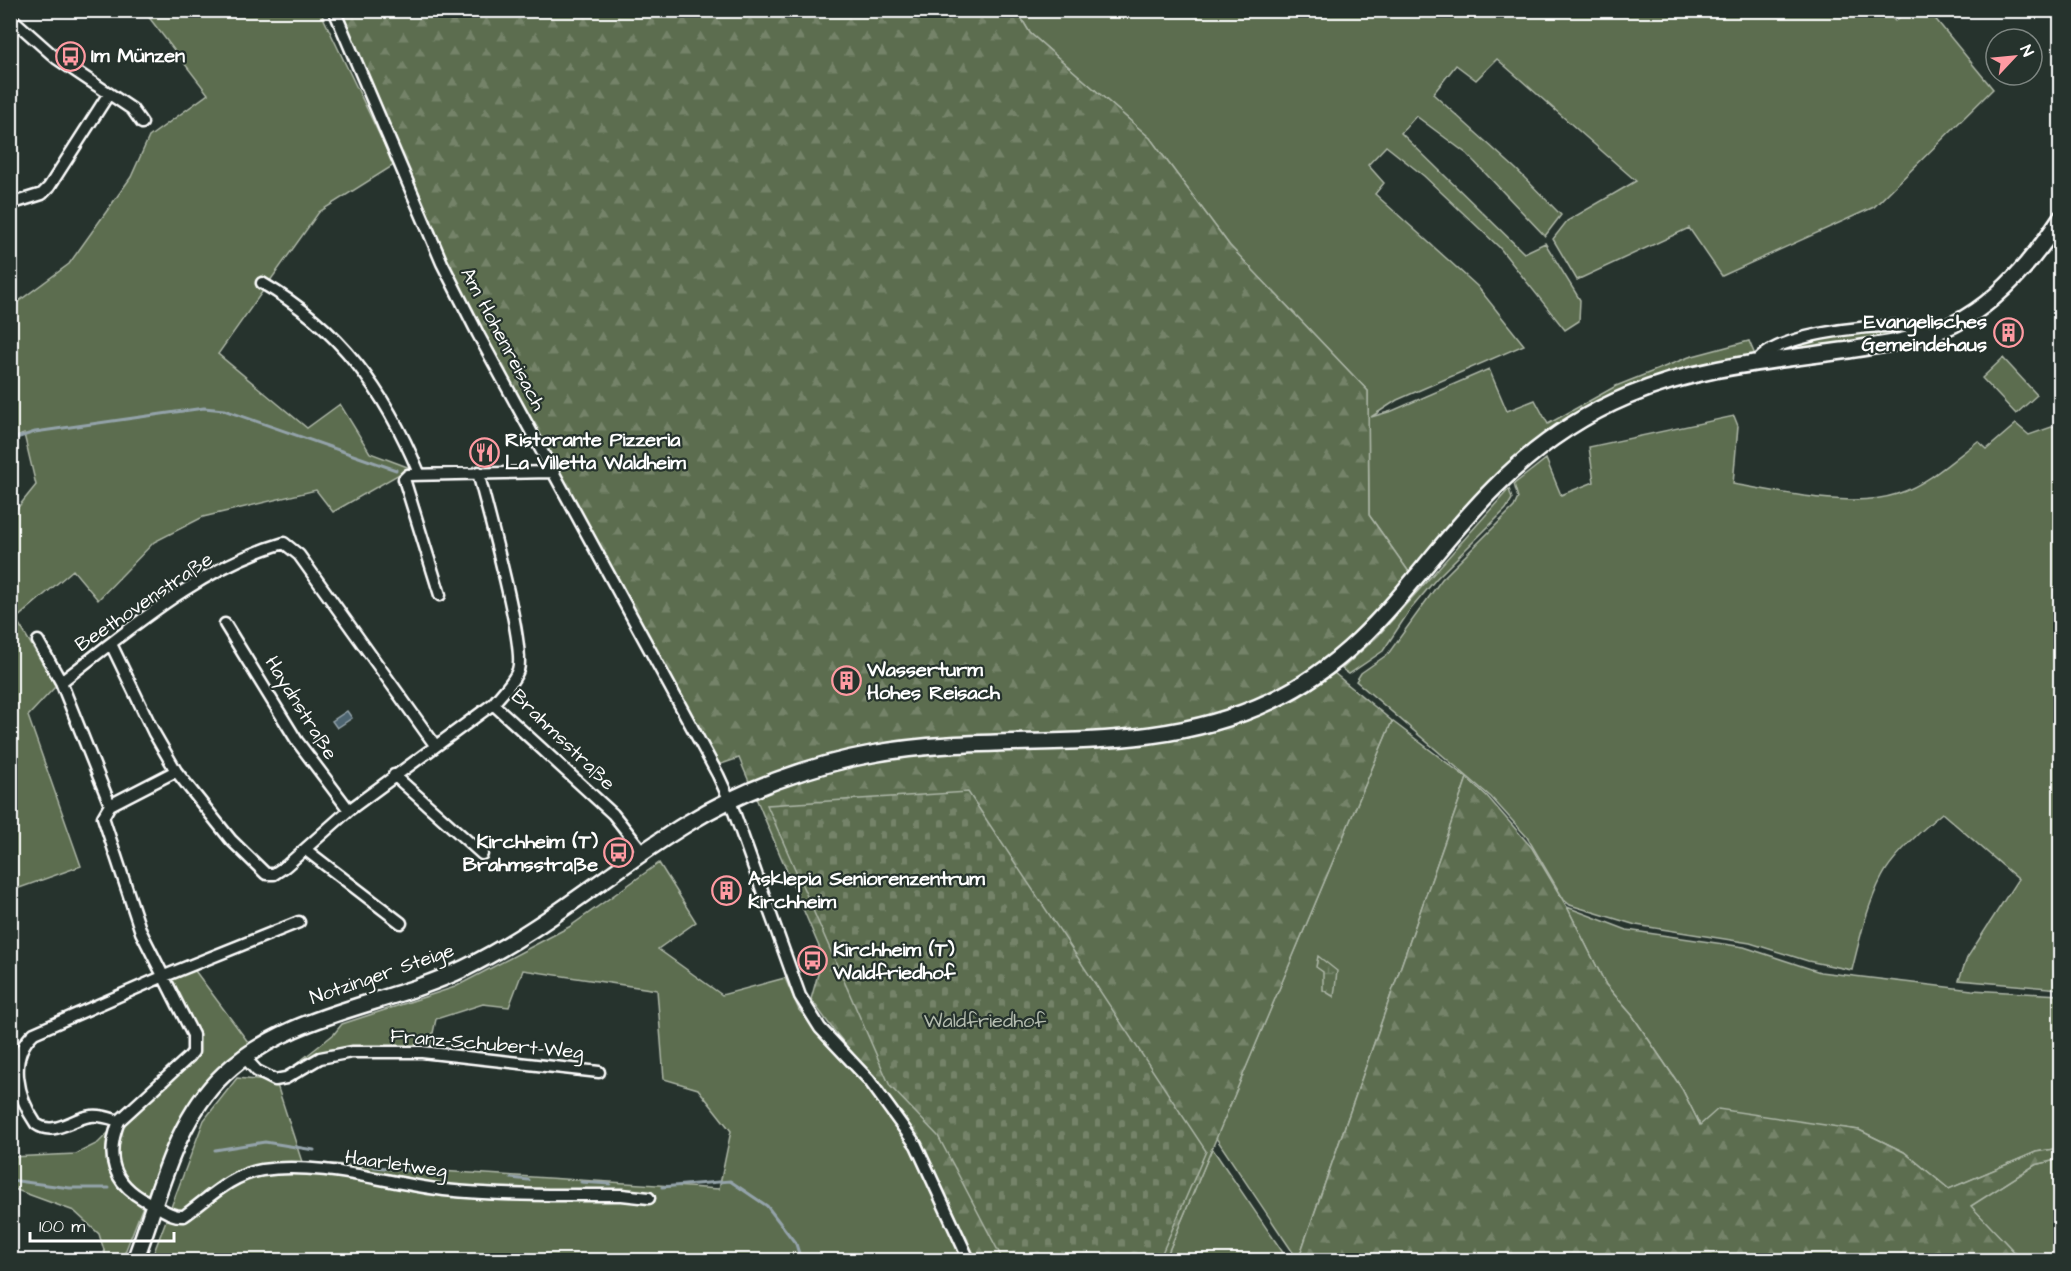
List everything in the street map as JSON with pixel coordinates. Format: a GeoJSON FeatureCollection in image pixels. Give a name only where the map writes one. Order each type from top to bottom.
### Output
{"type":"FeatureCollection","features":[{"type":"Feature","properties":{"kind":"main road","name":"Notzinger Steige"},"geometry":{"type":"LineString","coordinates":[[135,1260],[176,1145],[203,1097],[220,1077],[262,1043],[292,1028],[405,992],[466,968],[532,930],[688,823],[730,801],[811,770],[868,754],[922,747],[1138,739],[1212,724],[1267,703],[1301,686],[1361,639],[1397,602],[1492,489],[1533,453],[1578,422],[1635,393],[1702,371],[1892,344],[1937,331],[1962,320],[1992,299],[2022,268],[2061,219]]}},
{"type":"Feature","properties":{"kind":"street","name":"Am Hohenreisach"},"geometry":{"type":"LineString","coordinates":[[334,10],[442,263],[551,472],[730,801]]}},
{"type":"Feature","properties":{"kind":"street"},"geometry":{"type":"LineString","coordinates":[[11,17],[56,58],[132,109],[142,123]]}},
{"type":"Feature","properties":{"kind":"street"},"geometry":{"type":"LineString","coordinates":[[10,204],[42,194],[49,187],[108,95]]}},
{"type":"Feature","properties":{"kind":"street"},"geometry":{"type":"LineString","coordinates":[[262,283],[305,311],[359,363],[392,415],[419,473]]}},
{"type":"Feature","properties":{"kind":"street","name":"Brahmsstraße"},"geometry":{"type":"LineString","coordinates":[[478,472],[514,626],[518,656],[518,670],[493,704],[613,814],[643,852]]}},
{"type":"Feature","properties":{"kind":"street"},"geometry":{"type":"LineString","coordinates":[[440,595],[404,479],[408,475],[419,473],[551,472]]}},
{"type":"Feature","properties":{"kind":"street","name":"Beethovenstraße"},"geometry":{"type":"LineString","coordinates":[[61,682],[203,580],[252,555],[284,543],[299,555],[435,746]]}},
{"type":"Feature","properties":{"kind":"street","name":"Haydnstraße"},"geometry":{"type":"LineString","coordinates":[[225,624],[297,741],[349,810]]}},
{"type":"Feature","properties":{"kind":"street"},"geometry":{"type":"LineString","coordinates":[[38,641],[61,682],[110,805]]}},
{"type":"Feature","properties":{"kind":"street"},"geometry":{"type":"LineString","coordinates":[[111,644],[154,733],[176,771],[252,862],[266,873],[274,874],[306,850],[349,810],[394,775],[493,704]]}},
{"type":"Feature","properties":{"kind":"street"},"geometry":{"type":"LineString","coordinates":[[154,1205],[138,1199],[120,1180],[113,1163],[112,1149],[119,1121],[140,1100],[174,1073],[193,1052],[193,1035],[141,932],[103,817],[110,805],[176,771]]}},
{"type":"Feature","properties":{"kind":"street"},"geometry":{"type":"LineString","coordinates":[[394,775],[482,854]]}},
{"type":"Feature","properties":{"kind":"street"},"geometry":{"type":"LineString","coordinates":[[730,801],[800,996],[820,1028],[869,1080],[910,1136],[969,1260]]}},
{"type":"Feature","properties":{"kind":"street"},"geometry":{"type":"LineString","coordinates":[[306,850],[401,923]]}},
{"type":"Feature","properties":{"kind":"street"},"geometry":{"type":"LineString","coordinates":[[119,1121],[89,1116],[51,1129],[42,1128],[36,1124],[25,1107],[18,1071],[21,1049],[34,1032],[299,922]]}},
{"type":"Feature","properties":{"kind":"street","name":"Franz-Schubert-Weg"},"geometry":{"type":"LineString","coordinates":[[244,1057],[257,1071],[275,1080],[286,1078],[320,1058],[352,1052],[422,1052],[599,1072]]}},
{"type":"Feature","properties":{"kind":"street","name":"Haarletweg"},"geometry":{"type":"LineString","coordinates":[[154,1205],[172,1215],[184,1216],[224,1185],[242,1176],[278,1170],[318,1171],[446,1190],[622,1195],[649,1198]]}},
{"type":"Feature","properties":{"kind":"green space"},"geometry":{"type":"Polygon","coordinates":[[[1884,10],[1895,21],[1908,11],[1929,11],[1984,78],[1984,87],[1993,89],[1874,207],[1722,276],[1689,228],[1577,280],[1553,239],[1567,221],[1636,181],[1497,59],[1476,80],[1456,65],[1433,94],[1517,170],[1561,215],[1545,236],[1467,154],[1416,116],[1401,133],[1524,253],[1545,243],[1580,300],[1579,321],[1565,330],[1499,247],[1424,176],[1386,146],[1368,165],[1384,183],[1375,194],[1477,286],[1524,345],[1397,400],[1371,417],[1392,411],[1489,369],[1507,411],[1535,400],[1548,424],[1616,386],[1689,357],[1749,341],[1755,355],[1619,395],[1466,510],[1409,572],[1369,515],[1368,391],[1230,246],[1150,138],[1030,33],[1017,11],[1884,10]]]}},
{"type":"Feature","properties":{"kind":"green space"},"geometry":{"type":"Polygon","coordinates":[[[144,11],[320,11],[394,165],[319,212],[218,354],[307,428],[340,404],[370,453],[410,468],[333,512],[316,490],[203,517],[154,542],[98,600],[73,570],[16,619],[56,686],[28,716],[81,866],[11,891],[11,516],[36,485],[24,434],[11,439],[11,307],[69,264],[131,177],[149,137],[208,94],[144,11]]]}},
{"type":"Feature","properties":{"kind":"green space"},"geometry":{"type":"Polygon","coordinates":[[[338,11],[1017,11],[1030,33],[1150,138],[1230,246],[1368,391],[1369,515],[1409,572],[1403,585],[1322,663],[1392,721],[1165,1260],[976,1260],[907,1120],[811,999],[823,956],[739,758],[718,765],[479,337],[338,11]]]}},
{"type":"Feature","properties":{"kind":"green space"},"geometry":{"type":"Polygon","coordinates":[[[1897,329],[1918,331],[1882,339],[1771,353],[1816,338],[1897,329]]]}},
{"type":"Feature","properties":{"kind":"green space"},"geometry":{"type":"Polygon","coordinates":[[[2003,358],[2037,395],[2016,414],[1982,378],[2003,358]]]}},
{"type":"Feature","properties":{"kind":"green space"},"geometry":{"type":"Polygon","coordinates":[[[1734,416],[1738,426],[1733,484],[1838,500],[1879,498],[1908,490],[1940,471],[1978,441],[1987,449],[2016,424],[2029,435],[2060,424],[2060,989],[1959,980],[1967,958],[2018,879],[1942,813],[1901,851],[1882,877],[1868,911],[1852,970],[1808,961],[1750,943],[1636,925],[1570,905],[1564,900],[1527,837],[1491,797],[1356,681],[1361,673],[1388,654],[1442,579],[1514,507],[1518,498],[1514,484],[1546,459],[1561,495],[1594,482],[1589,447],[1734,416]]]}},
{"type":"Feature","properties":{"kind":"green space"},"geometry":{"type":"Polygon","coordinates":[[[1509,489],[1512,499],[1506,509],[1436,579],[1410,610],[1383,651],[1349,674],[1342,669],[1378,636],[1509,489]]]}},
{"type":"Feature","properties":{"kind":"green space"},"geometry":{"type":"Polygon","coordinates":[[[1392,721],[1467,778],[1298,1260],[1216,1138],[1392,721]]]}},
{"type":"Feature","properties":{"kind":"green space"},"geometry":{"type":"Polygon","coordinates":[[[1467,778],[1487,796],[1532,848],[1567,907],[1606,985],[1632,1015],[1682,1089],[1700,1125],[1718,1109],[1859,1130],[1904,1152],[1949,1189],[2036,1152],[2060,1148],[2060,1159],[2035,1165],[1971,1206],[2022,1260],[1298,1260],[1467,778]]]}},
{"type":"Feature","properties":{"kind":"green space","name":"Waldfriedhof"},"geometry":{"type":"Polygon","coordinates":[[[968,792],[1206,1151],[1159,1260],[1003,1260],[938,1136],[890,1086],[767,805],[968,792]]]}},
{"type":"Feature","properties":{"kind":"green space"},"geometry":{"type":"Polygon","coordinates":[[[659,863],[696,922],[658,949],[722,995],[785,978],[799,1010],[903,1129],[964,1260],[151,1260],[204,1120],[237,1078],[276,1082],[302,1162],[719,1189],[731,1131],[698,1089],[664,1079],[657,990],[523,970],[509,1007],[483,1004],[436,1019],[430,1047],[361,1047],[328,1053],[295,1065],[334,1034],[342,1024],[455,987],[569,927],[659,863]]]}},
{"type":"Feature","properties":{"kind":"green space"},"geometry":{"type":"Polygon","coordinates":[[[1567,907],[1627,930],[1744,947],[1820,972],[1972,990],[2060,995],[2060,1148],[2036,1152],[1949,1189],[1904,1152],[1859,1130],[1827,1126],[1700,1125],[1682,1089],[1632,1015],[1606,985],[1567,907]]]}},
{"type":"Feature","properties":{"kind":"green space"},"geometry":{"type":"Polygon","coordinates":[[[1318,956],[1337,971],[1334,997],[1323,990],[1323,972],[1316,967],[1318,956]]]}},
{"type":"Feature","properties":{"kind":"green space"},"geometry":{"type":"Polygon","coordinates":[[[187,960],[251,1046],[186,1111],[166,1147],[122,1260],[107,1260],[99,1234],[74,1211],[11,1188],[10,1157],[76,1154],[98,1143],[132,1109],[197,1054],[197,1035],[163,972],[187,960]]]}},
{"type":"Feature","properties":{"kind":"green space"},"geometry":{"type":"Polygon","coordinates":[[[1212,1148],[1288,1260],[1165,1260],[1212,1148]]]}},
{"type":"Feature","properties":{"kind":"green space"},"geometry":{"type":"Polygon","coordinates":[[[2060,1159],[2060,1260],[2022,1260],[1970,1206],[2035,1165],[2060,1159]]]}},
{"type":"Feature","properties":{"kind":"water"},"geometry":{"type":"Polygon","coordinates":[[[347,711],[352,718],[337,728],[332,721],[347,711]]]}},
{"type":"Feature","properties":{"kind":"waterway"},"geometry":{"type":"LineString","coordinates":[[10,440],[35,432],[204,408],[224,410],[396,470]]}},
{"type":"Feature","properties":{"kind":"waterway"},"geometry":{"type":"LineString","coordinates":[[215,1150],[265,1142],[314,1150]]}},
{"type":"Feature","properties":{"kind":"waterway"},"geometry":{"type":"LineString","coordinates":[[374,1167],[415,1171]]}},
{"type":"Feature","properties":{"kind":"waterway"},"geometry":{"type":"LineString","coordinates":[[511,1178],[529,1180]]}},
{"type":"Feature","properties":{"kind":"waterway"},"geometry":{"type":"LineString","coordinates":[[10,1180],[70,1188],[109,1188]]}},
{"type":"Feature","properties":{"kind":"waterway"},"geometry":{"type":"LineString","coordinates":[[662,1187],[730,1181],[767,1206],[796,1244],[801,1260]]}},
{"type":"Feature","properties":{"kind":"waterway"},"geometry":{"type":"LineString","coordinates":[[581,1182],[610,1184]]}},
{"type":"Feature","properties":{"kind":"place","name":"Im Münzen"},"geometry":{"type":"Point","coordinates":[70,56]}},
{"type":"Feature","properties":{"kind":"place","name":"Evangelisches Gemeindehaus"},"geometry":{"type":"Point","coordinates":[2008,333]}},
{"type":"Feature","properties":{"kind":"place","name":"Ristorante Pizzeria La Villetta Waldheim"},"geometry":{"type":"Point","coordinates":[484,452]}},
{"type":"Feature","properties":{"kind":"place","name":"Wasserturm Hohes Reisach"},"geometry":{"type":"Point","coordinates":[846,681]}},
{"type":"Feature","properties":{"kind":"place","name":"Kirchheim (T) Brahmsstraße"},"geometry":{"type":"Point","coordinates":[619,853]}},
{"type":"Feature","properties":{"kind":"place","name":"Asklepia Seniorenzentrum Kirchheim"},"geometry":{"type":"Point","coordinates":[727,890]}},
{"type":"Feature","properties":{"kind":"place","name":"Kirchheim (T) Waldfriedhof"},"geometry":{"type":"Point","coordinates":[812,961]}}]}
